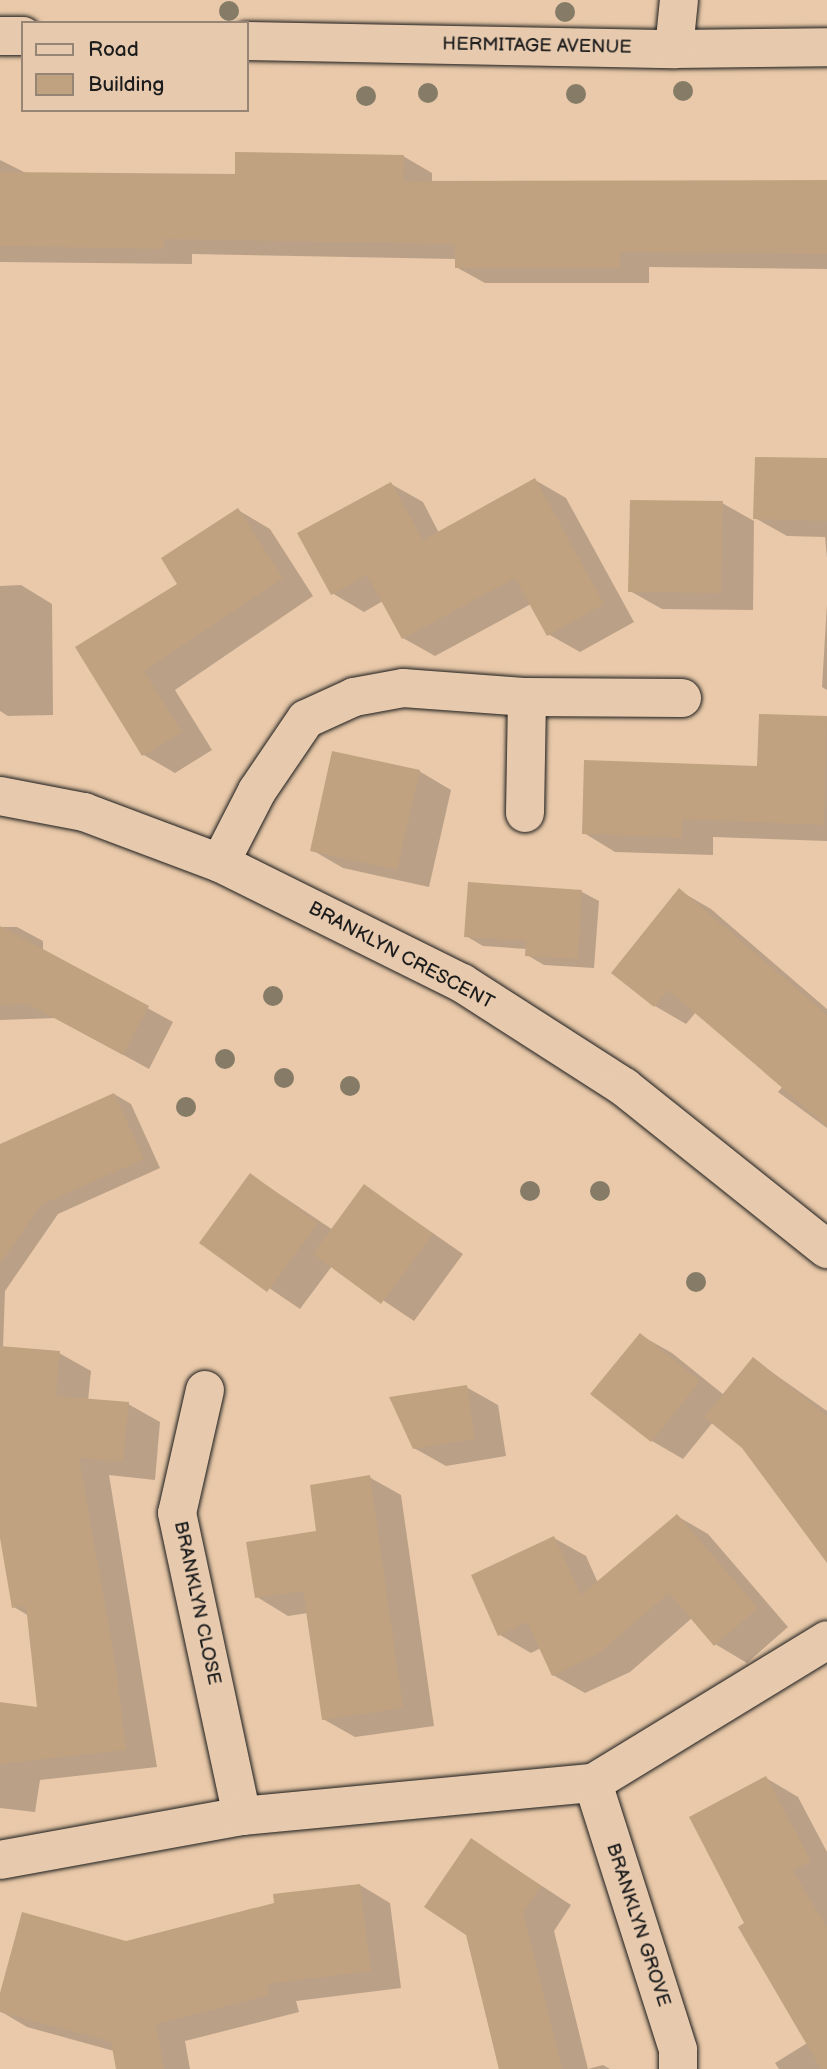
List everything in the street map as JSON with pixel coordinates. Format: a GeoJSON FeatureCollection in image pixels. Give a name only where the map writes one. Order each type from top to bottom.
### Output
{"type":"FeatureCollection","features":[{"type":"Feature","properties":{"kind":"street"},"geometry":{"type":"LineString","coordinates":[[674,49],[679,0]]}},
{"type":"Feature","properties":{"kind":"street"},"geometry":{"type":"LineString","coordinates":[[0,36],[21,36]]}},
{"type":"Feature","properties":{"kind":"street","name":"HERMITAGE AVENUE"},"geometry":{"type":"LineString","coordinates":[[248,41],[674,49],[827,47]]}},
{"type":"Feature","properties":{"kind":"street"},"geometry":{"type":"LineString","coordinates":[[220,863],[257,791],[306,719],[354,697],[403,688],[527,696],[682,698]]}},
{"type":"Feature","properties":{"kind":"street"},"geometry":{"type":"LineString","coordinates":[[525,813],[527,696]]}},
{"type":"Feature","properties":{"kind":"street","name":"BRANKLYN CRESCENT"},"geometry":{"type":"LineString","coordinates":[[0,796],[84,811],[220,863],[462,983],[624,1087],[827,1249]]}},
{"type":"Feature","properties":{"kind":"street","name":"BRANKLYN CLOSE"},"geometry":{"type":"LineString","coordinates":[[205,1390],[177,1513],[242,1816]]}},
{"type":"Feature","properties":{"kind":"street"},"geometry":{"type":"LineString","coordinates":[[0,1860],[242,1816],[593,1783],[827,1640]]}},
{"type":"Feature","properties":{"kind":"street","name":"BRANKLYN GROVE"},"geometry":{"type":"LineString","coordinates":[[593,1783],[678,2050],[678,2069]]}},
{"type":"Feature","properties":{"kind":"building"},"geometry":{"type":"Polygon","coordinates":[[[235,152],[404,155],[403,181],[827,180],[827,254],[620,252],[620,268],[455,268],[455,244],[164,239],[164,249],[0,246],[0,172],[235,174],[235,152]]]}},
{"type":"Feature","properties":{"kind":"building"},"geometry":{"type":"Polygon","coordinates":[[[755,457],[827,458],[827,521],[753,519],[755,457]]]}},
{"type":"Feature","properties":{"kind":"building"},"geometry":{"type":"Polygon","coordinates":[[[535,478],[604,604],[547,636],[515,578],[402,639],[367,575],[331,595],[297,533],[391,482],[423,540],[535,478]]]}},
{"type":"Feature","properties":{"kind":"building"},"geometry":{"type":"Polygon","coordinates":[[[630,500],[723,501],[721,593],[628,592],[630,500]]]}},
{"type":"Feature","properties":{"kind":"building"},"geometry":{"type":"Polygon","coordinates":[[[238,508],[283,578],[144,671],[182,732],[142,756],[75,647],[177,584],[161,558],[238,508]]]}},
{"type":"Feature","properties":{"kind":"building"},"geometry":{"type":"Polygon","coordinates":[[[759,714],[827,716],[824,825],[682,819],[682,838],[582,834],[584,760],[757,766],[759,714]]]}},
{"type":"Feature","properties":{"kind":"building"},"geometry":{"type":"Polygon","coordinates":[[[332,751],[420,770],[397,870],[310,851],[332,751]]]}},
{"type":"Feature","properties":{"kind":"building"},"geometry":{"type":"Polygon","coordinates":[[[468,882],[582,890],[578,959],[525,956],[526,941],[464,937],[468,882]]]}},
{"type":"Feature","properties":{"kind":"building"},"geometry":{"type":"Polygon","coordinates":[[[679,888],[827,1015],[827,1126],[668,990],[654,1007],[611,973],[679,888]]]}},
{"type":"Feature","properties":{"kind":"building"},"geometry":{"type":"Polygon","coordinates":[[[0,926],[149,1006],[123,1055],[28,1004],[0,1005],[0,926]]]}},
{"type":"Feature","properties":{"kind":"building"},"geometry":{"type":"Polygon","coordinates":[[[114,1093],[144,1159],[41,1205],[0,1264],[0,1144],[114,1093]]]}},
{"type":"Feature","properties":{"kind":"building"},"geometry":{"type":"Polygon","coordinates":[[[250,1173],[318,1223],[267,1292],[199,1243],[250,1173]]]}},
{"type":"Feature","properties":{"kind":"building"},"geometry":{"type":"Polygon","coordinates":[[[364,1184],[433,1234],[381,1304],[313,1254],[364,1184]]]}},
{"type":"Feature","properties":{"kind":"building"},"geometry":{"type":"Polygon","coordinates":[[[640,1333],[700,1381],[651,1442],[590,1394],[640,1333]]]}},
{"type":"Feature","properties":{"kind":"building"},"geometry":{"type":"Polygon","coordinates":[[[0,1346],[60,1351],[56,1396],[129,1402],[123,1462],[79,1458],[116,1667],[126,1750],[0,1764],[0,1702],[37,1707],[26,1606],[12,1608],[0,1538],[0,1346]]]}},
{"type":"Feature","properties":{"kind":"building"},"geometry":{"type":"Polygon","coordinates":[[[753,1357],[827,1416],[827,1563],[742,1448],[704,1417],[753,1357]]]}},
{"type":"Feature","properties":{"kind":"building"},"geometry":{"type":"Polygon","coordinates":[[[467,1385],[475,1439],[413,1449],[389,1397],[467,1385]]]}},
{"type":"Feature","properties":{"kind":"building"},"geometry":{"type":"Polygon","coordinates":[[[370,1475],[403,1708],[322,1720],[303,1591],[255,1598],[246,1542],[316,1531],[310,1485],[370,1475]]]}},
{"type":"Feature","properties":{"kind":"building"},"geometry":{"type":"Polygon","coordinates":[[[677,1514],[758,1608],[714,1646],[669,1593],[598,1654],[552,1676],[527,1622],[498,1636],[471,1575],[554,1536],[581,1595],[677,1514]]]}},
{"type":"Feature","properties":{"kind":"building"},"geometry":{"type":"Polygon","coordinates":[[[766,1776],[811,1861],[793,1871],[827,1927],[827,2069],[821,2069],[738,1927],[744,1923],[689,1817],[766,1776]]]}},
{"type":"Feature","properties":{"kind":"building"},"geometry":{"type":"Polygon","coordinates":[[[471,1838],[541,1886],[523,1912],[562,2069],[499,2069],[466,1935],[424,1907],[471,1838]]]}},
{"type":"Feature","properties":{"kind":"building"},"geometry":{"type":"Polygon","coordinates":[[[360,1884],[371,1971],[267,1984],[270,1995],[156,2024],[164,2069],[116,2069],[111,2042],[0,2012],[0,1993],[22,1912],[126,1941],[274,1903],[273,1894],[360,1884]]]}}]}
